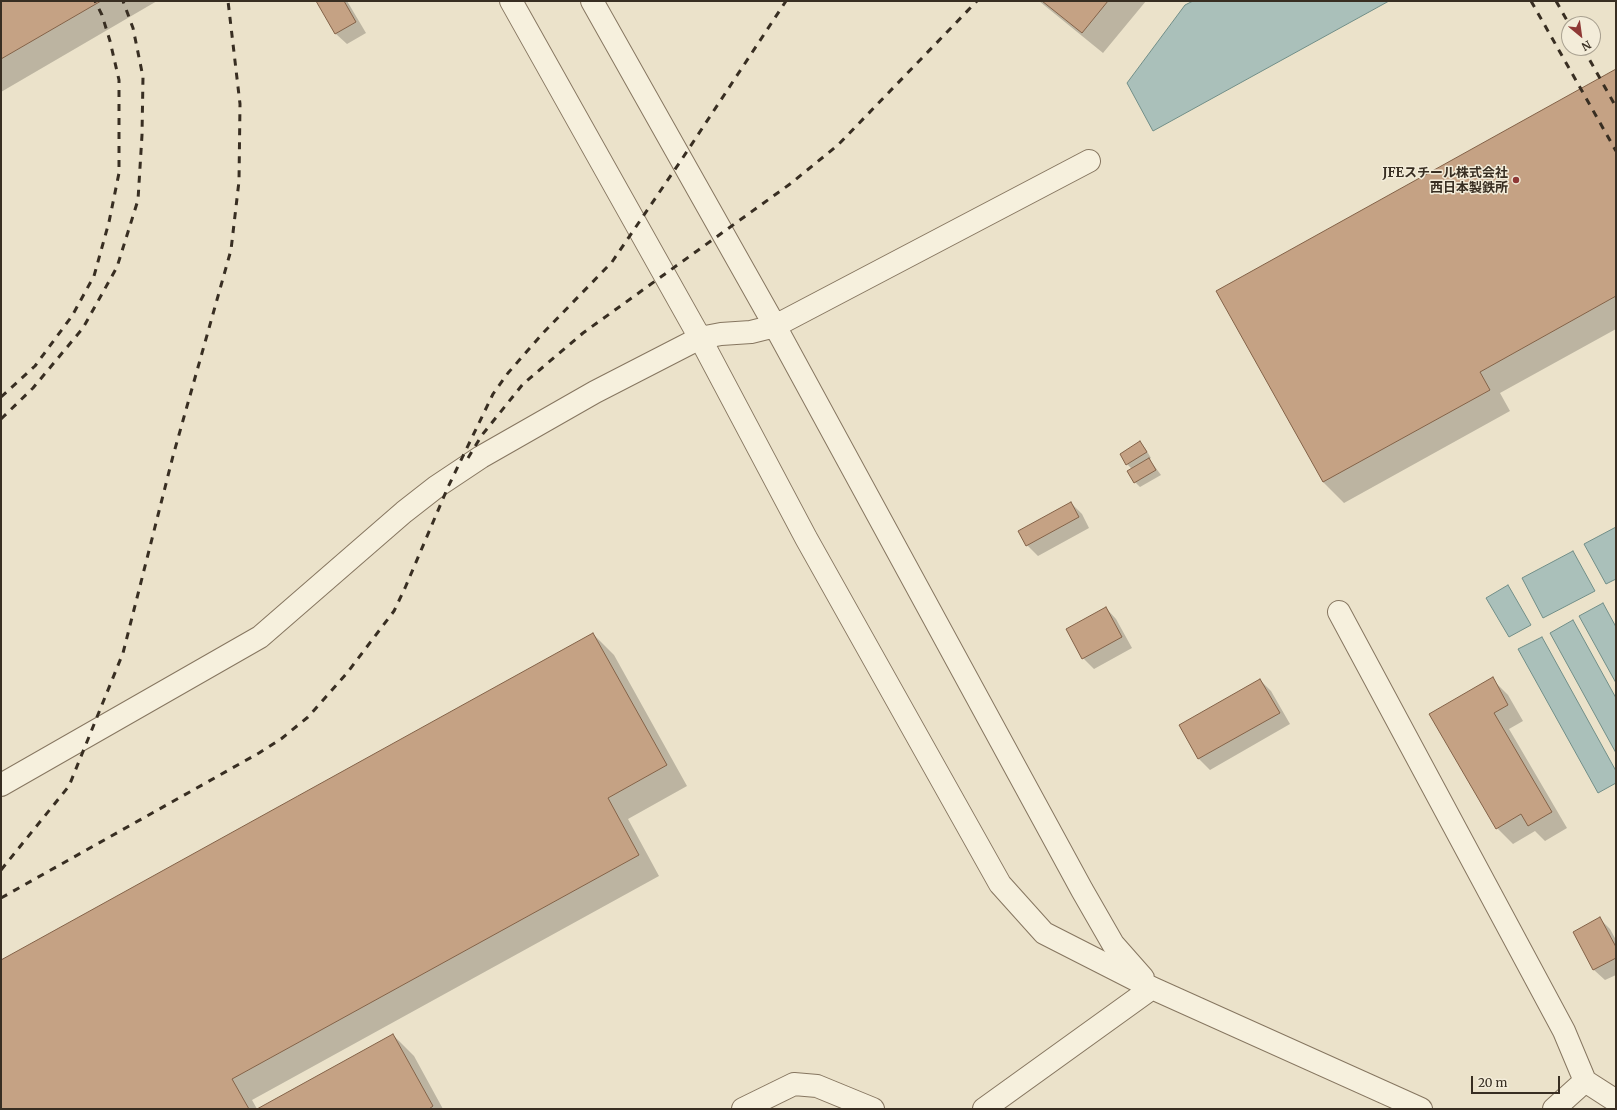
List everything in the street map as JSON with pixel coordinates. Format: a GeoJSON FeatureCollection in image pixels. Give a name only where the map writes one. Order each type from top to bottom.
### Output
{"type":"FeatureCollection","features":[{"type":"Feature","properties":{"kind":"lane"},"geometry":{"type":"LineString","coordinates":[[511,1],[700,338],[806,538],[1000,884],[1044,933],[1152,988],[1421,1109]]}},
{"type":"Feature","properties":{"kind":"lane"},"geometry":{"type":"LineString","coordinates":[[592,1],[775,326],[1082,890],[1113,944],[1152,988]]}},
{"type":"Feature","properties":{"kind":"lane"},"geometry":{"type":"LineString","coordinates":[[1,785],[260,637],[404,512],[436,487],[481,457],[595,392],[700,338],[721,334],[751,332],[775,326],[1089,161]]}},
{"type":"Feature","properties":{"kind":"lane"},"geometry":{"type":"LineString","coordinates":[[1339,612],[1564,1030],[1585,1081],[1616,1101]]}},
{"type":"Feature","properties":{"kind":"lane"},"geometry":{"type":"LineString","coordinates":[[984,1109],[1152,988]]}},
{"type":"Feature","properties":{"kind":"lane"},"geometry":{"type":"LineString","coordinates":[[1554,1109],[1585,1081]]}},
{"type":"Feature","properties":{"kind":"lane"},"geometry":{"type":"LineString","coordinates":[[743,1109],[794,1084],[817,1086],[873,1109]]}},
{"type":"Feature","properties":{"kind":"water"},"geometry":{"type":"Polygon","coordinates":[[[1193,1],[1389,1],[1153,131],[1127,83],[1185,5],[1193,1]]]}},
{"type":"Feature","properties":{"kind":"water"},"geometry":{"type":"Polygon","coordinates":[[[1616,527],[1616,579],[1606,584],[1584,544],[1616,527]]]}},
{"type":"Feature","properties":{"kind":"water"},"geometry":{"type":"Polygon","coordinates":[[[1573,551],[1595,591],[1543,618],[1522,578],[1573,551]]]}},
{"type":"Feature","properties":{"kind":"water"},"geometry":{"type":"Polygon","coordinates":[[[1508,585],[1531,625],[1509,637],[1486,598],[1508,585]]]}},
{"type":"Feature","properties":{"kind":"water"},"geometry":{"type":"Polygon","coordinates":[[[1603,603],[1616,627],[1616,683],[1579,616],[1603,603]]]}},
{"type":"Feature","properties":{"kind":"water"},"geometry":{"type":"Polygon","coordinates":[[[1573,620],[1616,698],[1616,753],[1550,633],[1573,620]]]}},
{"type":"Feature","properties":{"kind":"water"},"geometry":{"type":"Polygon","coordinates":[[[1542,637],[1616,771],[1616,783],[1598,793],[1518,649],[1542,637]]]}},
{"type":"Feature","properties":{"kind":"building"},"geometry":{"type":"Polygon","coordinates":[[[1,1],[101,1],[1,59],[1,1]]]}},
{"type":"Feature","properties":{"kind":"building"},"geometry":{"type":"Polygon","coordinates":[[[316,1],[344,1],[356,22],[335,34],[316,1]]]}},
{"type":"Feature","properties":{"kind":"building"},"geometry":{"type":"Polygon","coordinates":[[[1042,1],[1108,1],[1082,33],[1042,1]]]}},
{"type":"Feature","properties":{"kind":"building","name":"JFEスチール株式会社 西日本製鉄所"},"geometry":{"type":"Polygon","coordinates":[[[1616,69],[1616,296],[1480,372],[1490,390],[1323,482],[1216,291],[1616,69]]]}},
{"type":"Feature","properties":{"kind":"building"},"geometry":{"type":"Polygon","coordinates":[[[1140,441],[1147,452],[1126,465],[1120,454],[1140,441]]]}},
{"type":"Feature","properties":{"kind":"building"},"geometry":{"type":"Polygon","coordinates":[[[1149,458],[1156,470],[1134,483],[1127,471],[1149,458]]]}},
{"type":"Feature","properties":{"kind":"building"},"geometry":{"type":"Polygon","coordinates":[[[1071,502],[1079,517],[1026,546],[1018,531],[1071,502]]]}},
{"type":"Feature","properties":{"kind":"building"},"geometry":{"type":"Polygon","coordinates":[[[1106,607],[1122,637],[1082,659],[1066,629],[1106,607]]]}},
{"type":"Feature","properties":{"kind":"building"},"geometry":{"type":"Polygon","coordinates":[[[593,633],[667,765],[608,798],[639,855],[232,1079],[249,1109],[1,1109],[1,960],[593,633]]]}},
{"type":"Feature","properties":{"kind":"building"},"geometry":{"type":"Polygon","coordinates":[[[1493,677],[1508,705],[1494,713],[1552,812],[1528,826],[1521,814],[1496,829],[1429,714],[1493,677]]]}},
{"type":"Feature","properties":{"kind":"building"},"geometry":{"type":"Polygon","coordinates":[[[1260,679],[1280,713],[1198,759],[1179,725],[1260,679]]]}},
{"type":"Feature","properties":{"kind":"building"},"geometry":{"type":"Polygon","coordinates":[[[1600,917],[1616,947],[1616,958],[1593,970],[1573,932],[1600,917]]]}},
{"type":"Feature","properties":{"kind":"building"},"geometry":{"type":"Polygon","coordinates":[[[393,1034],[433,1106],[429,1109],[257,1109],[393,1034]]]}},
{"type":"Feature","properties":{"kind":"railway"},"geometry":{"type":"LineString","coordinates":[[1,397],[35,366],[72,316],[94,276],[109,222],[119,173],[119,80],[110,41],[102,15],[95,1]]}},
{"type":"Feature","properties":{"kind":"railway"},"geometry":{"type":"LineString","coordinates":[[1,419],[33,388],[83,328],[117,267],[138,200],[142,135],[143,77],[133,28],[123,1]]}},
{"type":"Feature","properties":{"kind":"railway"},"geometry":{"type":"LineString","coordinates":[[1,870],[69,786],[123,653],[173,456],[231,250],[239,181],[240,104],[228,1]]}},
{"type":"Feature","properties":{"kind":"railway"},"geometry":{"type":"LineString","coordinates":[[1,898],[259,753],[281,739],[308,717],[347,673],[394,611],[448,487],[493,394],[508,373],[544,332],[612,262],[786,1]]}},
{"type":"Feature","properties":{"kind":"railway"},"geometry":{"type":"LineString","coordinates":[[468,458],[482,435],[523,384],[583,333],[790,184],[838,145],[977,1]]}},
{"type":"Feature","properties":{"kind":"railway"},"geometry":{"type":"LineString","coordinates":[[1531,1],[1616,151]]}},
{"type":"Feature","properties":{"kind":"railway"},"geometry":{"type":"LineString","coordinates":[[1556,1],[1564,16]]}},
{"type":"Feature","properties":{"kind":"railway"},"geometry":{"type":"LineString","coordinates":[[1587,56],[1616,107]]}},
{"type":"Feature","properties":{"kind":"place","name":"JFEスチール株式会社 西日本製鉄所"},"geometry":{"type":"Point","coordinates":[1516,180]}}]}
